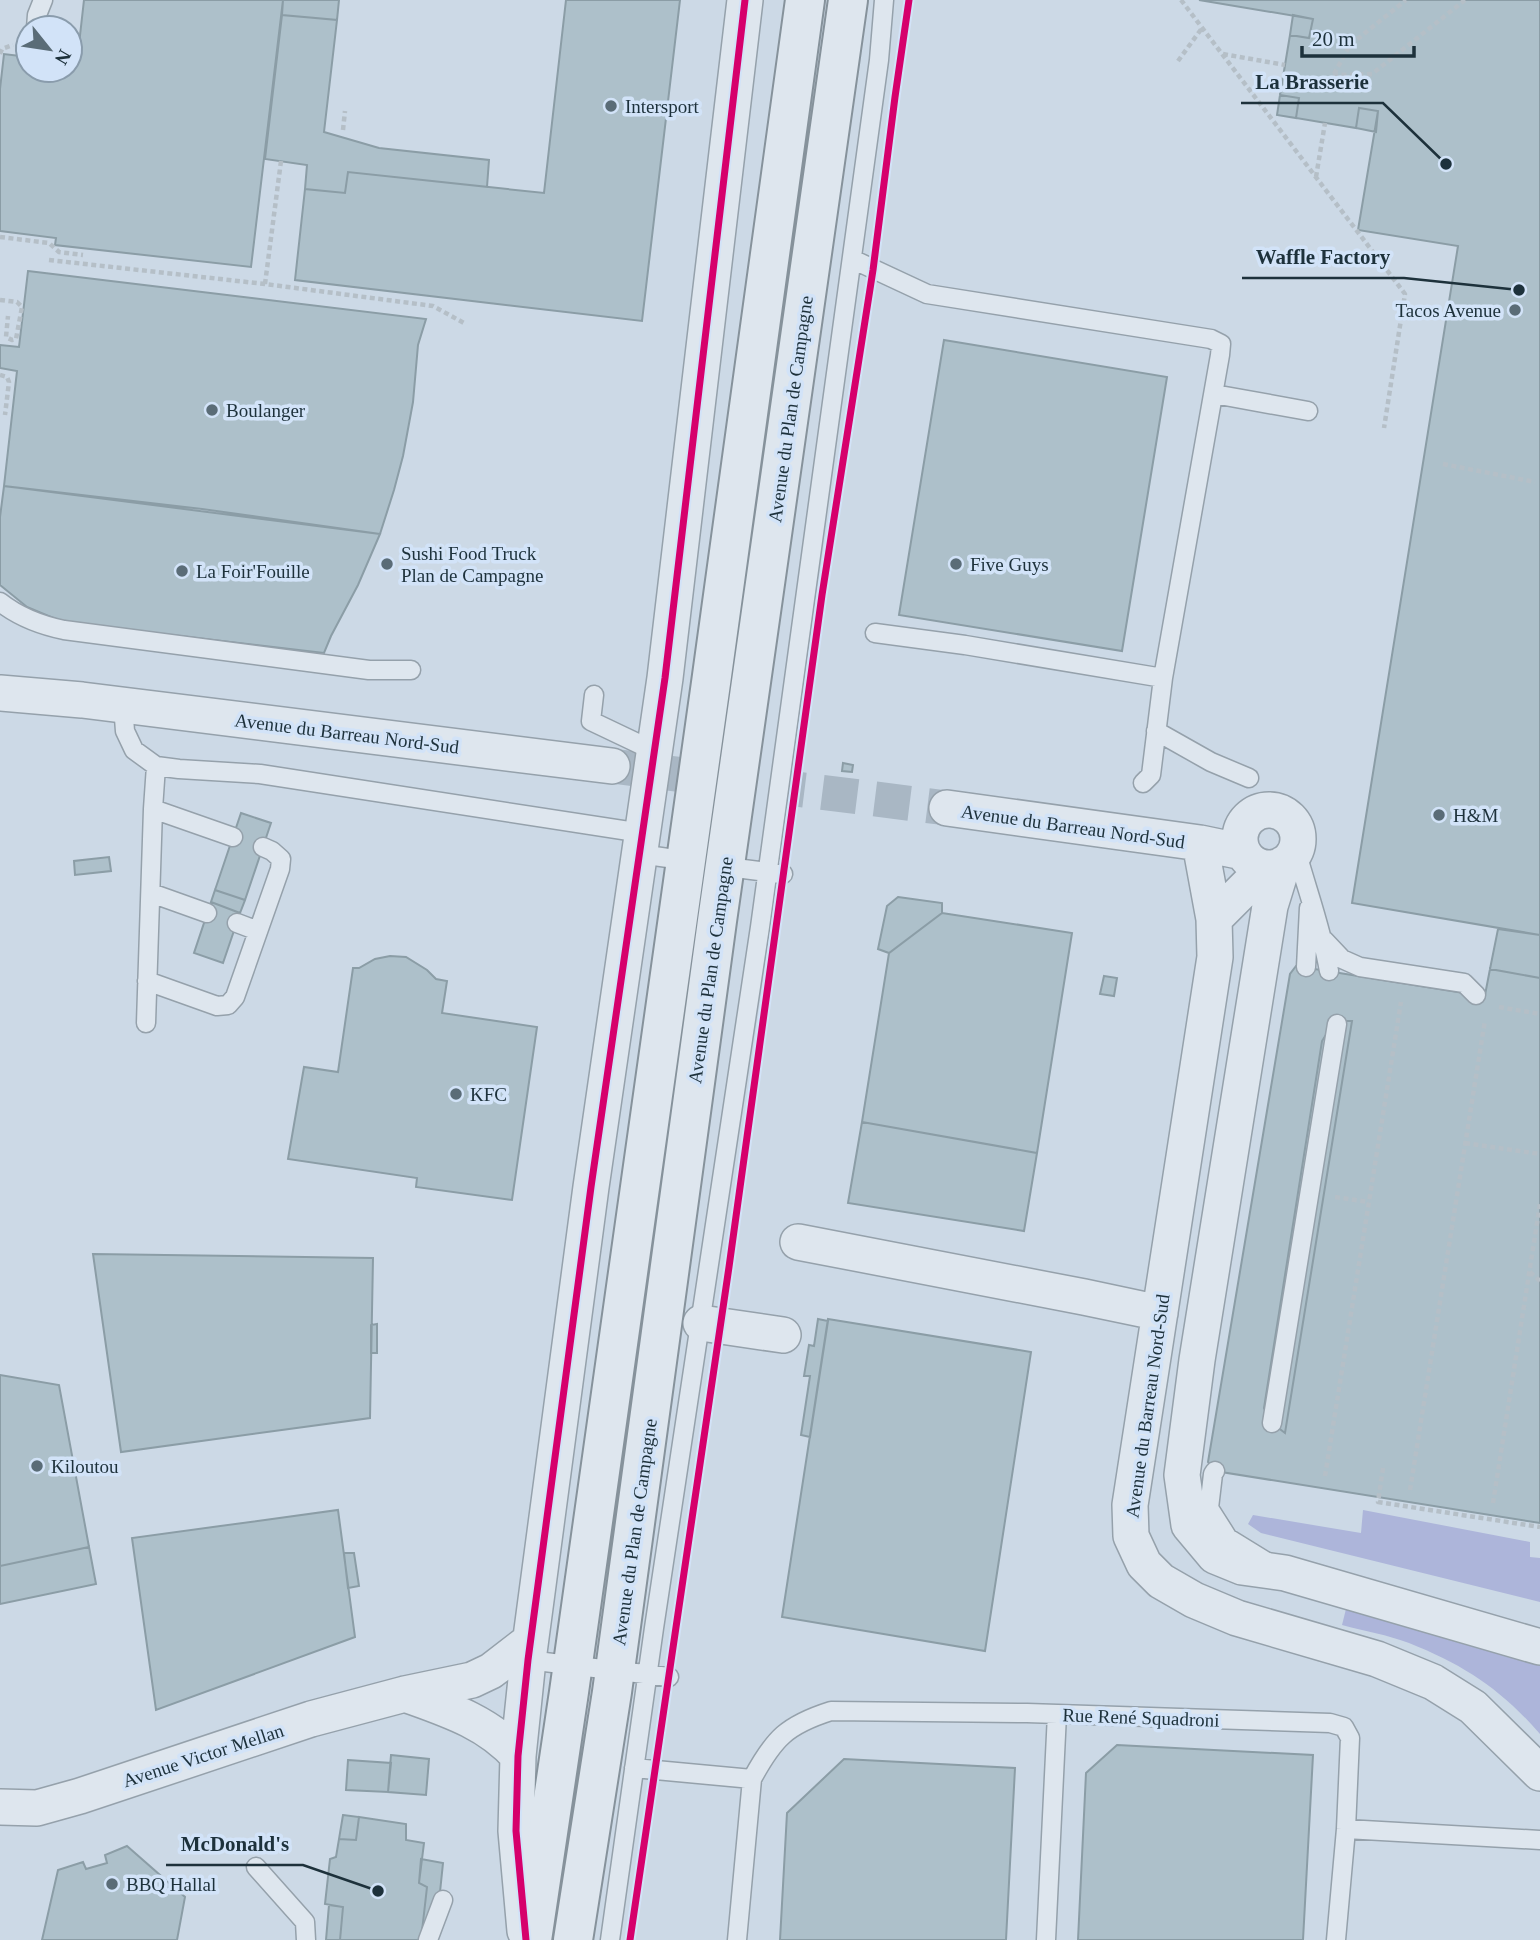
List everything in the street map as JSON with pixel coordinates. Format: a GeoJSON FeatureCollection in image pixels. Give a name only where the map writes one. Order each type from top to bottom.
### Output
{"type":"FeatureCollection","features":[{"type":"Feature","properties":{"kind":"main road","name":"Avenue du Plan de Campagne"},"geometry":{"type":"LineString","coordinates":[[532,1940],[573,1666],[805,0]]}},
{"type":"Feature","properties":{"kind":"main road","name":"Avenue du Plan de Campagne"},"geometry":{"type":"LineString","coordinates":[[573,1940],[632,1673],[725,866],[848,0]]}},
{"type":"Feature","properties":{"kind":"street"},"geometry":{"type":"LineString","coordinates":[[526,1940],[516,1831],[518,1756],[529,1651],[591,1187],[665,677],[744,0]]}},
{"type":"Feature","properties":{"kind":"street","name":"Avenue du Barreau Nord-Sud"},"geometry":{"type":"LineString","coordinates":[[0,669],[82,700]]}},
{"type":"Feature","properties":{"kind":"street","name":"Avenue du Barreau Nord-Sud"},"geometry":{"type":"LineString","coordinates":[[0,694],[82,700],[612,766]]}},
{"type":"Feature","properties":{"kind":"street","name":"Avenue du Barreau Nord-Sud"},"geometry":{"type":"LineString","coordinates":[[947,808],[1266,852]]}},
{"type":"Feature","properties":{"kind":"street","name":"Avenue du Barreau Nord-Sud"},"geometry":{"type":"LineString","coordinates":[[1200,843],[1214,919],[1215,957],[1130,1505],[1131,1536],[1144,1564],[1161,1581],[1205,1604],[1237,1618],[1377,1659],[1433,1682],[1473,1707],[1540,1773]]}},
{"type":"Feature","properties":{"kind":"street"},"geometry":{"type":"LineString","coordinates":[[1214,919],[1266,852]]}},
{"type":"Feature","properties":{"kind":"street"},"geometry":{"type":"LineString","coordinates":[[1266,852],[1270,906],[1197,1360],[1182,1475],[1189,1525],[1215,1556],[1242,1567],[1285,1573],[1540,1647]]}},
{"type":"Feature","properties":{"kind":"street"},"geometry":{"type":"LineString","coordinates":[[798,1242],[1160,1313]]}},
{"type":"Feature","properties":{"kind":"street"},"geometry":{"type":"LineString","coordinates":[[701,1323],[783,1335]]}},
{"type":"Feature","properties":{"kind":"street","name":"Avenue Victor Mellan"},"geometry":{"type":"LineString","coordinates":[[0,1807],[37,1808],[80,1797],[312,1719],[405,1694],[472,1680],[529,1651]]}},
{"type":"Feature","properties":{"kind":"street"},"geometry":{"type":"LineString","coordinates":[[405,1694],[477,1722],[507,1744],[518,1756]]}},
{"type":"Feature","properties":{"kind":"lane"},"geometry":{"type":"LineString","coordinates":[[610,1940],[634,1768],[632,1673],[656,1615],[775,873],[879,60],[884,0]]}},
{"type":"Feature","properties":{"kind":"lane"},"geometry":{"type":"LineString","coordinates":[[852,259],[927,294],[1211,339],[1221,344],[1163,678],[1151,775],[1143,783]]}},
{"type":"Feature","properties":{"kind":"lane"},"geometry":{"type":"LineString","coordinates":[[1214,394],[1308,411]]}},
{"type":"Feature","properties":{"kind":"lane"},"geometry":{"type":"LineString","coordinates":[[0,602],[32,622],[64,631],[369,670],[411,670]]}},
{"type":"Feature","properties":{"kind":"lane"},"geometry":{"type":"LineString","coordinates":[[875,633],[1163,678]]}},
{"type":"Feature","properties":{"kind":"lane"},"geometry":{"type":"LineString","coordinates":[[594,695],[591,720],[654,751]]}},
{"type":"Feature","properties":{"kind":"lane"},"geometry":{"type":"LineString","coordinates":[[123,705],[125,731],[134,750],[156,766],[260,774],[641,844],[685,860],[775,873]]}},
{"type":"Feature","properties":{"kind":"lane"},"geometry":{"type":"LineString","coordinates":[[1156,731],[1211,762],[1249,778]]}},
{"type":"Feature","properties":{"kind":"lane"},"geometry":{"type":"LineString","coordinates":[[146,1023],[156,766]]}},
{"type":"Feature","properties":{"kind":"lane"},"geometry":{"type":"LineString","coordinates":[[153,809],[233,837]]}},
{"type":"Feature","properties":{"kind":"lane"},"geometry":{"type":"LineString","coordinates":[[147,981],[217,1006],[228,1005],[235,997],[280,869],[281,859],[272,850],[263,848]]}},
{"type":"Feature","properties":{"kind":"lane"},"geometry":{"type":"LineString","coordinates":[[1266,852],[1310,901],[1324,940],[1329,971]]}},
{"type":"Feature","properties":{"kind":"lane"},"geometry":{"type":"LineString","coordinates":[[151,893],[207,913]]}},
{"type":"Feature","properties":{"kind":"lane"},"geometry":{"type":"LineString","coordinates":[[1306,967],[1310,901]]}},
{"type":"Feature","properties":{"kind":"lane"},"geometry":{"type":"LineString","coordinates":[[237,923],[258,931]]}},
{"type":"Feature","properties":{"kind":"lane"},"geometry":{"type":"LineString","coordinates":[[1324,940],[1342,959],[1360,967],[1464,983],[1482,1000]]}},
{"type":"Feature","properties":{"kind":"lane"},"geometry":{"type":"LineString","coordinates":[[1272,1423],[1337,1024]]}},
{"type":"Feature","properties":{"kind":"lane"},"geometry":{"type":"LineString","coordinates":[[1215,1471],[1209,1508],[1228,1538],[1285,1573]]}},
{"type":"Feature","properties":{"kind":"lane"},"geometry":{"type":"LineString","coordinates":[[529,1651],[573,1666],[669,1677]]}},
{"type":"Feature","properties":{"kind":"lane","name":"Rue René Squadroni"},"geometry":{"type":"LineString","coordinates":[[737,1940],[752,1779],[765,1755],[783,1733],[806,1719],[831,1711],[1057,1714],[1330,1723],[1344,1727],[1350,1738],[1346,1829],[1336,1940]]}},
{"type":"Feature","properties":{"kind":"lane"},"geometry":{"type":"LineString","coordinates":[[1046,1940],[1057,1714]]}},
{"type":"Feature","properties":{"kind":"lane"},"geometry":{"type":"LineString","coordinates":[[634,1768],[752,1779]]}},
{"type":"Feature","properties":{"kind":"lane"},"geometry":{"type":"LineString","coordinates":[[1346,1829],[1540,1840]]}},
{"type":"Feature","properties":{"kind":"lane"},"geometry":{"type":"LineString","coordinates":[[256,1867],[305,1922],[306,1940]]}},
{"type":"Feature","properties":{"kind":"lane"},"geometry":{"type":"LineString","coordinates":[[428,1940],[443,1900]]}},
{"type":"Feature","properties":{"kind":"path"},"geometry":{"type":"LineString","coordinates":[[1181,0],[1405,294],[1384,428]]}},
{"type":"Feature","properties":{"kind":"path"},"geometry":{"type":"LineString","coordinates":[[1406,0],[1350,45],[1334,75],[1372,74],[1465,0]]}},
{"type":"Feature","properties":{"kind":"path"},"geometry":{"type":"LineString","coordinates":[[1178,61],[1202,28]]}},
{"type":"Feature","properties":{"kind":"path"},"geometry":{"type":"LineString","coordinates":[[1222,54],[1285,65]]}},
{"type":"Feature","properties":{"kind":"path"},"geometry":{"type":"LineString","coordinates":[[343,130],[345,111]]}},
{"type":"Feature","properties":{"kind":"path"},"geometry":{"type":"LineString","coordinates":[[1316,177],[1325,123]]}},
{"type":"Feature","properties":{"kind":"path"},"geometry":{"type":"LineString","coordinates":[[265,284],[281,161]]}},
{"type":"Feature","properties":{"kind":"path"},"geometry":{"type":"LineString","coordinates":[[0,237],[49,243],[59,252],[83,255]]}},
{"type":"Feature","properties":{"kind":"path"},"geometry":{"type":"LineString","coordinates":[[49,260],[433,306],[464,323]]}},
{"type":"Feature","properties":{"kind":"path"},"geometry":{"type":"LineString","coordinates":[[0,300],[16,302],[22,307],[16,339],[6,337],[8,316]]}},
{"type":"Feature","properties":{"kind":"path"},"geometry":{"type":"LineString","coordinates":[[0,375],[7,377],[9,382],[5,415]]}},
{"type":"Feature","properties":{"kind":"path"},"geometry":{"type":"LineString","coordinates":[[1443,464],[1535,482]]}},
{"type":"Feature","properties":{"kind":"path"},"geometry":{"type":"LineString","coordinates":[[1325,1476],[1401,998]]}},
{"type":"Feature","properties":{"kind":"path"},"geometry":{"type":"LineString","coordinates":[[1482,1000],[1540,1014]]}},
{"type":"Feature","properties":{"kind":"path"},"geometry":{"type":"LineString","coordinates":[[1410,1490],[1486,1012]]}},
{"type":"Feature","properties":{"kind":"path"},"geometry":{"type":"LineString","coordinates":[[1465,1143],[1540,1154]]}},
{"type":"Feature","properties":{"kind":"path"},"geometry":{"type":"LineString","coordinates":[[1323,1195],[1369,1202]]}},
{"type":"Feature","properties":{"kind":"path"},"geometry":{"type":"LineString","coordinates":[[1493,1503],[1540,1203]]}},
{"type":"Feature","properties":{"kind":"path"},"geometry":{"type":"LineString","coordinates":[[1529,1272],[1540,1273]]}},
{"type":"Feature","properties":{"kind":"path"},"geometry":{"type":"LineString","coordinates":[[1529,1272],[1540,1281]]}},
{"type":"Feature","properties":{"kind":"path"},"geometry":{"type":"LineString","coordinates":[[1383,1468],[1378,1502],[1417,1505],[1540,1527]]}},
{"type":"Feature","properties":{"kind":"shaded area"},"geometry":{"type":"Polygon","coordinates":[[[1363,1510],[1530,1542],[1530,1557],[1540,1558],[1540,1602],[1261,1533],[1248,1524],[1253,1515],[1361,1533],[1363,1510]]]}},
{"type":"Feature","properties":{"kind":"shaded area"},"geometry":{"type":"Polygon","coordinates":[[[1346,1609],[1540,1661],[1540,1734],[1496,1691],[1447,1660],[1409,1643],[1342,1625],[1346,1609]]]}},
{"type":"Feature","properties":{"kind":"building"},"geometry":{"type":"Polygon","coordinates":[[[84,0],[283,0],[251,267],[55,245],[56,238],[0,231],[0,89],[4,54],[14,55],[14,84],[84,84],[84,0]]]}},
{"type":"Feature","properties":{"kind":"building"},"geometry":{"type":"Polygon","coordinates":[[[283,0],[339,0],[337,20],[282,15],[283,0]]]}},
{"type":"Feature","properties":{"kind":"building","name":"Intersport"},"geometry":{"type":"Polygon","coordinates":[[[566,0],[680,0],[642,321],[295,280],[305,189],[345,193],[348,172],[544,193],[566,0]]]}},
{"type":"Feature","properties":{"kind":"building"},"geometry":{"type":"Polygon","coordinates":[[[1199,0],[1540,0],[1540,935],[1352,903],[1458,246],[1358,230],[1378,111],[1359,108],[1356,128],[1296,118],[1299,98],[1280,95],[1290,35],[1309,38],[1313,19],[1199,0]]]}},
{"type":"Feature","properties":{"kind":"building"},"geometry":{"type":"Polygon","coordinates":[[[282,15],[337,20],[324,132],[379,148],[489,160],[487,187],[348,172],[345,193],[305,189],[307,165],[265,159],[282,15]]]}},
{"type":"Feature","properties":{"kind":"building"},"geometry":{"type":"Polygon","coordinates":[[[1293,15],[1313,19],[1309,38],[1290,35],[1293,15]]]}},
{"type":"Feature","properties":{"kind":"building"},"geometry":{"type":"Polygon","coordinates":[[[1280,95],[1299,98],[1296,118],[1277,115],[1280,95]]]}},
{"type":"Feature","properties":{"kind":"building"},"geometry":{"type":"Polygon","coordinates":[[[1359,108],[1378,111],[1376,132],[1356,128],[1359,108]]]}},
{"type":"Feature","properties":{"kind":"building","name":"Boulanger"},"geometry":{"type":"Polygon","coordinates":[[[28,271],[426,319],[418,345],[413,402],[403,456],[380,534],[202,509],[4,486],[17,371],[0,368],[0,345],[19,347],[28,271]]]}},
{"type":"Feature","properties":{"kind":"building"},"geometry":{"type":"Polygon","coordinates":[[[944,340],[1167,377],[1122,651],[899,615],[944,340]]]}},
{"type":"Feature","properties":{"kind":"building","name":"La Foir'Fouille"},"geometry":{"type":"Polygon","coordinates":[[[4,486],[380,534],[324,653],[70,623],[27,607],[0,585],[0,517],[4,486]]]}},
{"type":"Feature","properties":{"kind":"building"},"geometry":{"type":"Polygon","coordinates":[[[843,763],[853,765],[852,772],[842,771],[843,763]]]}},
{"type":"Feature","properties":{"kind":"building"},"geometry":{"type":"Polygon","coordinates":[[[241,813],[271,823],[245,900],[215,890],[241,813]]]}},
{"type":"Feature","properties":{"kind":"building"},"geometry":{"type":"Polygon","coordinates":[[[109,857],[111,871],[75,875],[74,861],[109,857]]]}},
{"type":"Feature","properties":{"kind":"building"},"geometry":{"type":"Polygon","coordinates":[[[215,890],[245,900],[240,913],[211,902],[215,890]]]}},
{"type":"Feature","properties":{"kind":"building"},"geometry":{"type":"Polygon","coordinates":[[[898,897],[942,903],[942,913],[889,953],[878,949],[887,906],[898,897]]]}},
{"type":"Feature","properties":{"kind":"building"},"geometry":{"type":"Polygon","coordinates":[[[211,902],[240,913],[223,963],[194,953],[211,902]]]}},
{"type":"Feature","properties":{"kind":"building"},"geometry":{"type":"Polygon","coordinates":[[[942,913],[1072,933],[1037,1153],[862,1122],[889,953],[942,913]]]}},
{"type":"Feature","properties":{"kind":"building"},"geometry":{"type":"Polygon","coordinates":[[[1498,929],[1540,935],[1540,978],[1490,969],[1498,929]]]}},
{"type":"Feature","properties":{"kind":"building"},"geometry":{"type":"Polygon","coordinates":[[[390,956],[406,957],[436,979],[447,981],[442,1013],[537,1027],[512,1200],[416,1187],[417,1178],[288,1159],[304,1067],[338,1072],[353,968],[390,956]]]}},
{"type":"Feature","properties":{"kind":"building"},"geometry":{"type":"Polygon","coordinates":[[[1296,966],[1476,995],[1485,995],[1490,969],[1540,978],[1540,1523],[1215,1471],[1208,1462],[1290,974],[1296,966]],[[1345,1021],[1329,1030],[1322,1041],[1264,1408],[1272,1423],[1285,1433],[1352,1021],[1345,1021]]]}},
{"type":"Feature","properties":{"kind":"building"},"geometry":{"type":"Polygon","coordinates":[[[1104,976],[1117,978],[1114,996],[1100,994],[1104,976]]]}},
{"type":"Feature","properties":{"kind":"building"},"geometry":{"type":"Polygon","coordinates":[[[1345,1021],[1352,1021],[1285,1433],[1272,1423],[1264,1408],[1322,1041],[1329,1030],[1345,1021]]]}},
{"type":"Feature","properties":{"kind":"building"},"geometry":{"type":"Polygon","coordinates":[[[862,1122],[1037,1153],[1024,1231],[848,1203],[862,1122]]]}},
{"type":"Feature","properties":{"kind":"building"},"geometry":{"type":"Polygon","coordinates":[[[93,1254],[373,1258],[370,1418],[121,1452],[93,1254]]]}},
{"type":"Feature","properties":{"kind":"building"},"geometry":{"type":"Polygon","coordinates":[[[818,1319],[828,1321],[810,1437],[801,1435],[810,1376],[804,1376],[809,1345],[814,1346],[818,1319]]]}},
{"type":"Feature","properties":{"kind":"building"},"geometry":{"type":"Polygon","coordinates":[[[828,1319],[1031,1352],[985,1651],[782,1617],[828,1319]]]}},
{"type":"Feature","properties":{"kind":"building"},"geometry":{"type":"Polygon","coordinates":[[[377,1324],[377,1353],[371,1353],[371,1325],[377,1324]]]}},
{"type":"Feature","properties":{"kind":"building","name":"Kiloutou"},"geometry":{"type":"Polygon","coordinates":[[[0,1375],[59,1385],[89,1547],[0,1566],[0,1375]]]}},
{"type":"Feature","properties":{"kind":"building"},"geometry":{"type":"Polygon","coordinates":[[[338,1510],[355,1637],[156,1710],[132,1538],[338,1510]]]}},
{"type":"Feature","properties":{"kind":"building"},"geometry":{"type":"Polygon","coordinates":[[[89,1547],[96,1584],[0,1604],[0,1566],[89,1547]]]}},
{"type":"Feature","properties":{"kind":"building"},"geometry":{"type":"Polygon","coordinates":[[[344,1553],[354,1553],[359,1586],[348,1588],[344,1553]]]}},
{"type":"Feature","properties":{"kind":"building"},"geometry":{"type":"Polygon","coordinates":[[[1117,1745],[1313,1755],[1303,1940],[1078,1940],[1086,1773],[1117,1745]]]}},
{"type":"Feature","properties":{"kind":"building"},"geometry":{"type":"Polygon","coordinates":[[[391,1755],[429,1759],[426,1795],[388,1792],[391,1755]]]}},
{"type":"Feature","properties":{"kind":"building"},"geometry":{"type":"Polygon","coordinates":[[[844,1759],[1015,1768],[1006,1940],[780,1940],[787,1813],[844,1759]]]}},
{"type":"Feature","properties":{"kind":"building"},"geometry":{"type":"Polygon","coordinates":[[[348,1760],[391,1763],[388,1792],[346,1790],[348,1760]]]}},
{"type":"Feature","properties":{"kind":"building"},"geometry":{"type":"Polygon","coordinates":[[[343,1815],[359,1817],[356,1840],[339,1839],[343,1815]]]}},
{"type":"Feature","properties":{"kind":"building"},"geometry":{"type":"Polygon","coordinates":[[[359,1817],[406,1824],[406,1840],[424,1843],[419,1883],[427,1887],[421,1940],[340,1940],[343,1907],[325,1904],[330,1859],[336,1857],[339,1839],[356,1840],[359,1817]]]}},
{"type":"Feature","properties":{"kind":"building","name":"BBQ Hallal"},"geometry":{"type":"Polygon","coordinates":[[[127,1846],[185,1897],[177,1940],[42,1940],[58,1870],[83,1862],[86,1869],[107,1863],[105,1855],[127,1846]]]}},
{"type":"Feature","properties":{"kind":"building"},"geometry":{"type":"Polygon","coordinates":[[[421,1859],[443,1863],[435,1940],[421,1940],[427,1887],[419,1883],[421,1859]]]}},
{"type":"Feature","properties":{"kind":"building"},"geometry":{"type":"Polygon","coordinates":[[[329,1905],[343,1907],[340,1940],[326,1940],[329,1905]]]}},
{"type":"Feature","properties":{"kind":"tunnel"},"geometry":{"type":"LineString","coordinates":[[612,766],[947,808]]}},
{"type":"Feature","properties":{"kind":"cycle path"},"geometry":{"type":"LineString","coordinates":[[526,1940],[516,1831],[518,1756],[528,1660],[591,1187],[665,678],[745,0]]}},
{"type":"Feature","properties":{"kind":"cycle path"},"geometry":{"type":"LineString","coordinates":[[630,1940],[729,1267],[822,595],[873,270],[909,0]]}},
{"type":"Feature","properties":{"kind":"place","name":"Intersport"},"geometry":{"type":"Point","coordinates":[611,106]}},
{"type":"Feature","properties":{"kind":"place","name":"La Brasserie"},"geometry":{"type":"Point","coordinates":[1446,164]}},
{"type":"Feature","properties":{"kind":"place","name":"Waffle Factory"},"geometry":{"type":"Point","coordinates":[1519,290]}},
{"type":"Feature","properties":{"kind":"place","name":"Tacos Avenue"},"geometry":{"type":"Point","coordinates":[1515,310]}},
{"type":"Feature","properties":{"kind":"place","name":"Boulanger"},"geometry":{"type":"Point","coordinates":[212,410]}},
{"type":"Feature","properties":{"kind":"place","name":"Sushi Food Truck Plan de Campagne"},"geometry":{"type":"Point","coordinates":[387,564]}},
{"type":"Feature","properties":{"kind":"place","name":"Five Guys"},"geometry":{"type":"Point","coordinates":[956,564]}},
{"type":"Feature","properties":{"kind":"place","name":"La Foir'Fouille"},"geometry":{"type":"Point","coordinates":[182,571]}},
{"type":"Feature","properties":{"kind":"place","name":"H&M"},"geometry":{"type":"Point","coordinates":[1439,815]}},
{"type":"Feature","properties":{"kind":"place","name":"KFC"},"geometry":{"type":"Point","coordinates":[456,1094]}},
{"type":"Feature","properties":{"kind":"place","name":"Kiloutou"},"geometry":{"type":"Point","coordinates":[37,1466]}},
{"type":"Feature","properties":{"kind":"place","name":"BBQ Hallal"},"geometry":{"type":"Point","coordinates":[112,1884]}},
{"type":"Feature","properties":{"kind":"place","name":"McDonald's"},"geometry":{"type":"Point","coordinates":[378,1891]}}]}
